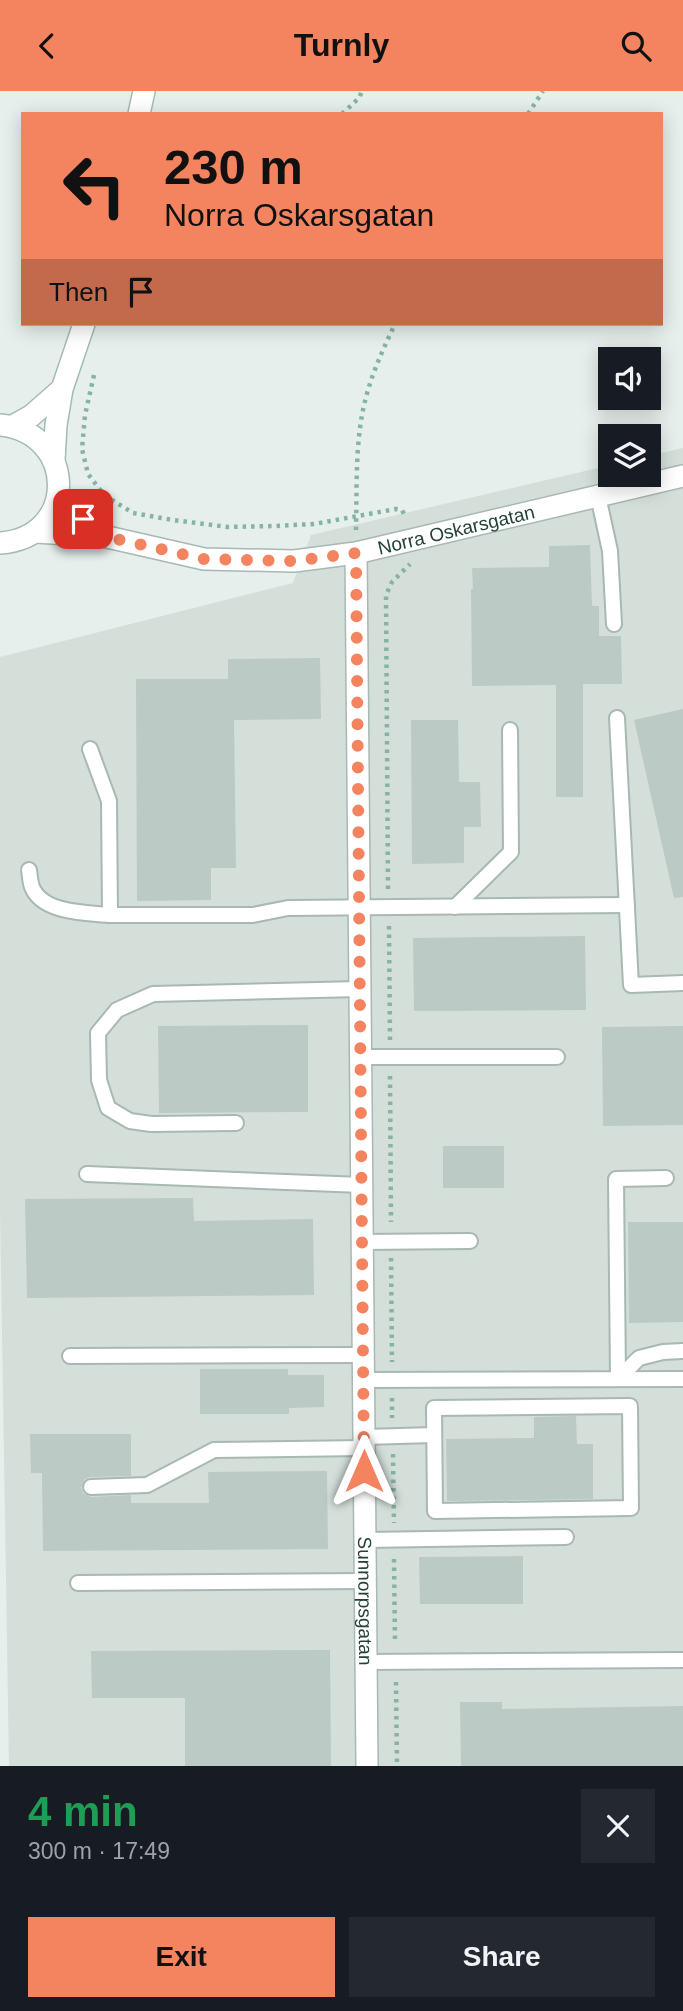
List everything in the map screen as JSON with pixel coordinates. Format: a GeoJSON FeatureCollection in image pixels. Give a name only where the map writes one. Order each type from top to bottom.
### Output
{"type":"FeatureCollection","features":[{"type":"Feature","properties":{"kind":"street"},"geometry":{"type":"LineString","coordinates":[[139,112],[144,91]]}},
{"type":"Feature","properties":{"kind":"street"},"geometry":{"type":"LineString","coordinates":[[54,460],[62,389],[83,326]]}},
{"type":"Feature","properties":{"kind":"street"},"geometry":{"type":"LineString","coordinates":[[7,426],[32,416],[62,389]]}},
{"type":"Feature","properties":{"kind":"street"},"geometry":{"type":"LineString","coordinates":[[0,543],[24,538],[35,532],[50,516],[58,496],[58,471],[47,448],[26,431],[7,426]]}},
{"type":"Feature","properties":{"kind":"street","name":"Norra Oskarsgatan"},"geometry":{"type":"LineString","coordinates":[[35,532],[103,536],[204,559],[294,561],[356,553],[683,476]]}},
{"type":"Feature","properties":{"kind":"street","name":"Norra Oskarsgatan"},"geometry":{"type":"LineString","coordinates":[[58,496],[103,536]]}},
{"type":"Feature","properties":{"kind":"street","name":"Sunnorpsgatan"},"geometry":{"type":"LineString","coordinates":[[356,553],[367,1766]]}},
{"type":"Feature","properties":{"kind":"lane"},"geometry":{"type":"LineString","coordinates":[[598,496],[610,551],[614,624]]}},
{"type":"Feature","properties":{"kind":"lane"},"geometry":{"type":"LineString","coordinates":[[617,718],[631,985],[683,983]]}},
{"type":"Feature","properties":{"kind":"lane"},"geometry":{"type":"LineString","coordinates":[[455,907],[511,852],[510,730]]}},
{"type":"Feature","properties":{"kind":"lane"},"geometry":{"type":"LineString","coordinates":[[90,749],[109,801],[110,915]]}},
{"type":"Feature","properties":{"kind":"lane"},"geometry":{"type":"LineString","coordinates":[[29,870],[32,888],[48,905],[70,911],[110,915],[253,915],[288,908],[627,905]]}},
{"type":"Feature","properties":{"kind":"lane"},"geometry":{"type":"LineString","coordinates":[[236,1123],[152,1124],[130,1121],[108,1108],[99,1080],[98,1033],[117,1010],[153,993],[360,989]]}},
{"type":"Feature","properties":{"kind":"lane"},"geometry":{"type":"LineString","coordinates":[[360,1057],[558,1057]]}},
{"type":"Feature","properties":{"kind":"lane"},"geometry":{"type":"LineString","coordinates":[[87,1174],[362,1185]]}},
{"type":"Feature","properties":{"kind":"lane"},"geometry":{"type":"LineString","coordinates":[[618,1379],[616,1179],[666,1178]]}},
{"type":"Feature","properties":{"kind":"lane"},"geometry":{"type":"LineString","coordinates":[[362,1242],[470,1241]]}},
{"type":"Feature","properties":{"kind":"lane"},"geometry":{"type":"LineString","coordinates":[[618,1379],[639,1358],[663,1352],[683,1351]]}},
{"type":"Feature","properties":{"kind":"lane"},"geometry":{"type":"LineString","coordinates":[[69,1356],[363,1355]]}},
{"type":"Feature","properties":{"kind":"lane"},"geometry":{"type":"LineString","coordinates":[[364,1380],[683,1379]]}},
{"type":"Feature","properties":{"kind":"lane"},"geometry":{"type":"LineString","coordinates":[[630,1406],[631,1509],[435,1511],[434,1435],[434,1408],[630,1406]]}},
{"type":"Feature","properties":{"kind":"lane"},"geometry":{"type":"LineString","coordinates":[[91,1487],[147,1485],[214,1450],[364,1443],[393,1436],[434,1435]]}},
{"type":"Feature","properties":{"kind":"lane"},"geometry":{"type":"LineString","coordinates":[[365,1540],[566,1537]]}},
{"type":"Feature","properties":{"kind":"lane"},"geometry":{"type":"LineString","coordinates":[[78,1583],[365,1581]]}},
{"type":"Feature","properties":{"kind":"lane"},"geometry":{"type":"LineString","coordinates":[[366,1661],[683,1660]]}},
{"type":"Feature","properties":{"kind":"path"},"geometry":{"type":"LineString","coordinates":[[344,112],[359,99],[362,91]]}},
{"type":"Feature","properties":{"kind":"path"},"geometry":{"type":"LineString","coordinates":[[529,112],[543,91]]}},
{"type":"Feature","properties":{"kind":"path"},"geometry":{"type":"LineString","coordinates":[[356,553],[363,411],[371,381],[394,326]]}},
{"type":"Feature","properties":{"kind":"path"},"geometry":{"type":"LineString","coordinates":[[95,371],[85,415],[82,449],[88,474],[104,495],[133,513],[228,527],[314,524],[396,509],[402,510],[407,520],[414,549],[410,564],[391,582],[386,595],[397,1766]]}},
{"type":"Feature","properties":{"kind":"shaded area"},"geometry":{"type":"Polygon","coordinates":[[[683,448],[683,1766],[9,1766],[0,1209],[0,657],[293,583],[311,535],[598,468],[598,487],[661,487],[661,453],[683,448]]]}},
{"type":"Feature","properties":{"kind":"building"},"geometry":{"type":"Polygon","coordinates":[[[590,545],[592,606],[599,606],[599,636],[621,636],[622,684],[583,684],[583,797],[556,797],[556,685],[472,686],[472,568],[549,567],[549,546],[590,545]]]}},
{"type":"Feature","properties":{"kind":"building"},"geometry":{"type":"Polygon","coordinates":[[[320,658],[321,719],[234,720],[236,868],[211,868],[211,900],[137,901],[136,679],[228,679],[228,659],[320,658]]]}},
{"type":"Feature","properties":{"kind":"building"},"geometry":{"type":"Polygon","coordinates":[[[683,709],[683,897],[674,898],[634,720],[683,709]]]}},
{"type":"Feature","properties":{"kind":"building"},"geometry":{"type":"Polygon","coordinates":[[[411,720],[458,720],[459,782],[480,782],[481,827],[464,827],[464,863],[412,864],[411,720]]]}},
{"type":"Feature","properties":{"kind":"building"},"geometry":{"type":"Polygon","coordinates":[[[585,936],[586,1010],[414,1011],[413,938],[585,936]]]}},
{"type":"Feature","properties":{"kind":"building"},"geometry":{"type":"Polygon","coordinates":[[[308,1025],[308,1112],[159,1113],[158,1026],[308,1025]]]}},
{"type":"Feature","properties":{"kind":"building"},"geometry":{"type":"Polygon","coordinates":[[[683,1026],[683,1125],[603,1126],[602,1027],[683,1026]]]}},
{"type":"Feature","properties":{"kind":"building"},"geometry":{"type":"Polygon","coordinates":[[[443,1146],[504,1146],[504,1188],[443,1188],[443,1146]]]}},
{"type":"Feature","properties":{"kind":"building"},"geometry":{"type":"Polygon","coordinates":[[[193,1198],[194,1221],[313,1219],[314,1295],[27,1298],[25,1199],[193,1198]]]}},
{"type":"Feature","properties":{"kind":"building"},"geometry":{"type":"Polygon","coordinates":[[[628,1222],[683,1222],[683,1322],[629,1323],[628,1222]]]}},
{"type":"Feature","properties":{"kind":"building"},"geometry":{"type":"Polygon","coordinates":[[[200,1369],[288,1369],[288,1375],[324,1375],[324,1407],[289,1408],[289,1414],[200,1414],[200,1369]]]}},
{"type":"Feature","properties":{"kind":"building"},"geometry":{"type":"Polygon","coordinates":[[[576,1416],[577,1444],[593,1444],[593,1499],[447,1501],[446,1439],[534,1438],[534,1417],[576,1416]]]}},
{"type":"Feature","properties":{"kind":"building"},"geometry":{"type":"Polygon","coordinates":[[[30,1434],[131,1434],[131,1476],[90,1477],[85,1479],[81,1487],[83,1493],[91,1497],[131,1495],[131,1503],[209,1503],[208,1472],[327,1471],[328,1549],[43,1551],[42,1473],[31,1473],[30,1434]]]}},
{"type":"Feature","properties":{"kind":"building"},"geometry":{"type":"Polygon","coordinates":[[[523,1556],[523,1604],[420,1604],[419,1557],[523,1556]]]}},
{"type":"Feature","properties":{"kind":"building"},"geometry":{"type":"Polygon","coordinates":[[[330,1650],[331,1766],[185,1766],[185,1698],[92,1698],[91,1651],[330,1650]]]}},
{"type":"Feature","properties":{"kind":"building"},"geometry":{"type":"Polygon","coordinates":[[[460,1702],[502,1702],[502,1709],[683,1706],[683,1766],[461,1766],[460,1702]]]}},
{"type":"Feature","properties":{"kind":"route"},"geometry":{"type":"LineString","coordinates":[[83,519],[103,536],[204,559],[294,561],[356,553],[364,1471]]}}]}
